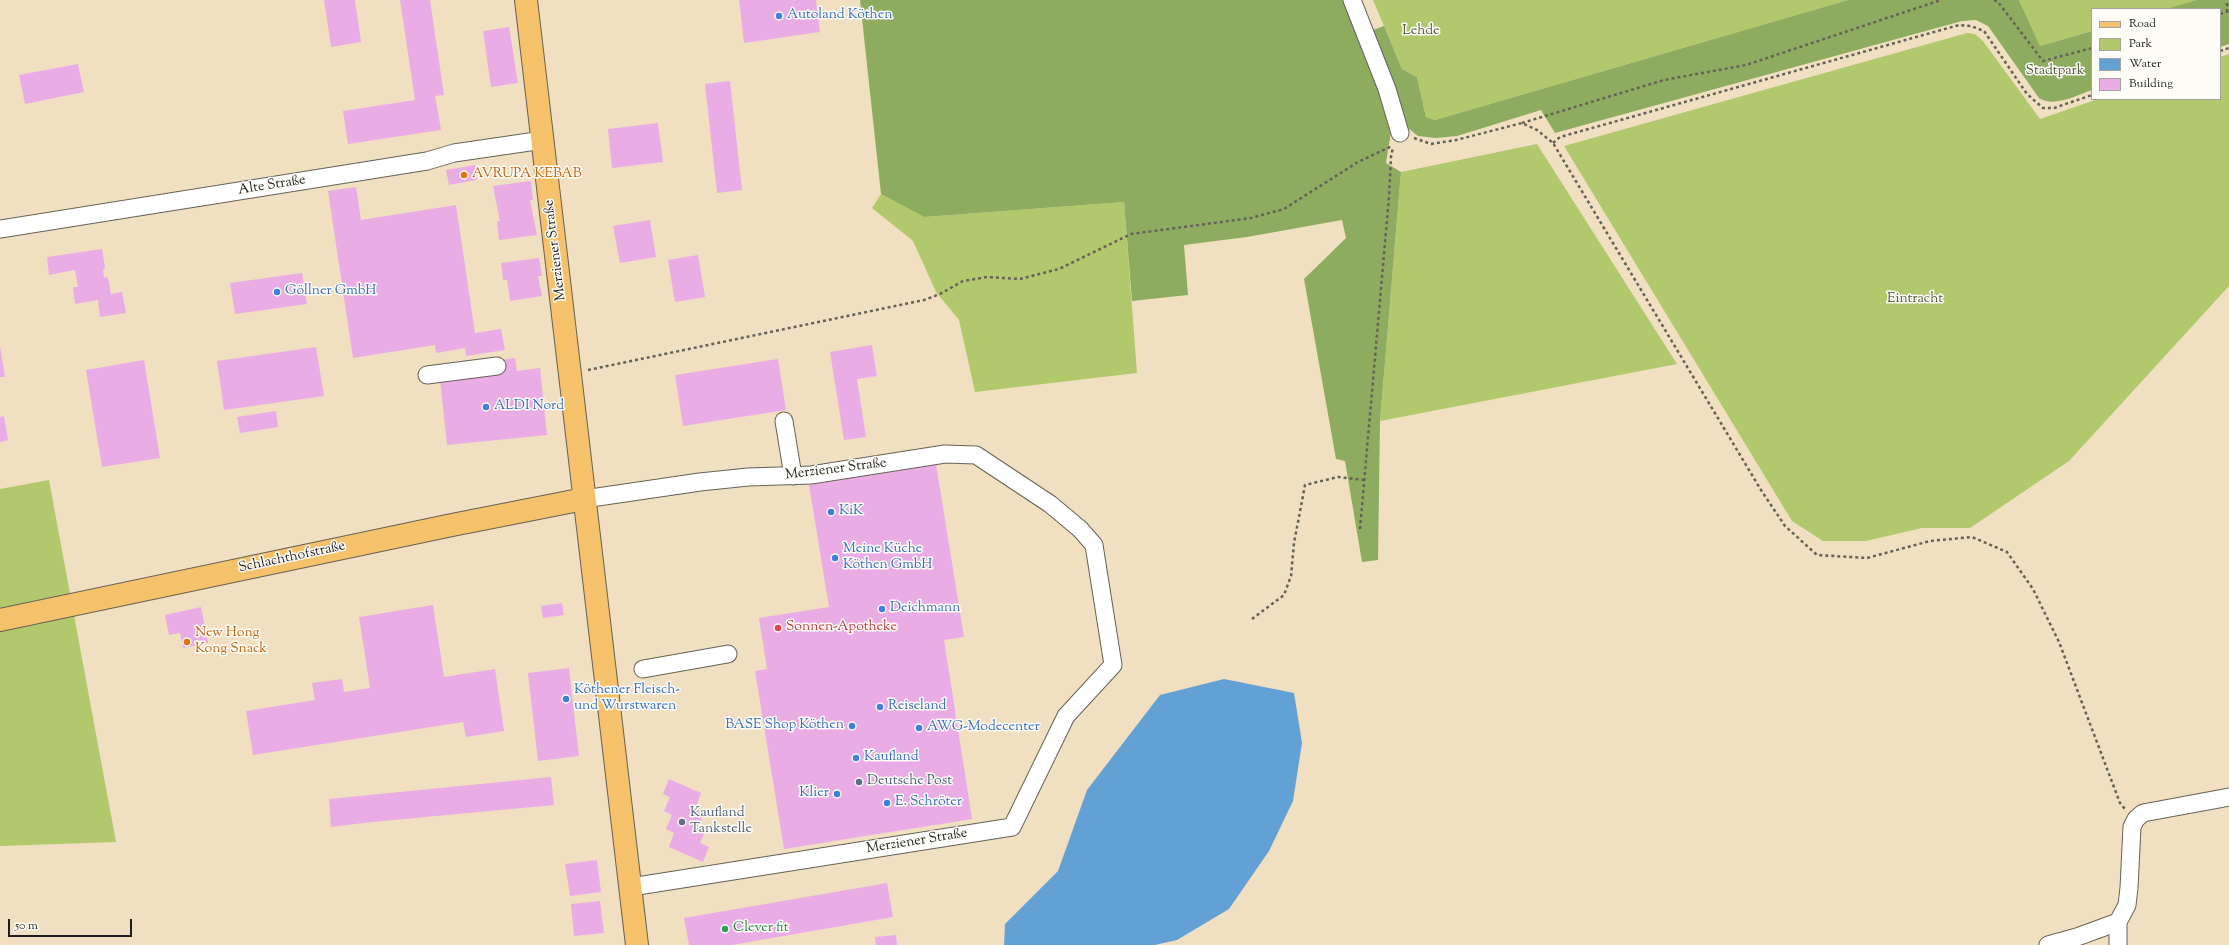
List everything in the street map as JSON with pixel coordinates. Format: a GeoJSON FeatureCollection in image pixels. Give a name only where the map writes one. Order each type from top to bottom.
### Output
{"type":"FeatureCollection","features":[{"type":"Feature","properties":{"kind":"main road","name":"Merziener Straße"},"geometry":{"type":"LineString","coordinates":[[526,0],[637,945]]}},
{"type":"Feature","properties":{"kind":"main road","name":"Schlachthofstraße"},"geometry":{"type":"LineString","coordinates":[[0,620],[444,526],[584,499]]}},
{"type":"Feature","properties":{"kind":"street"},"geometry":{"type":"LineString","coordinates":[[1352,0],[1387,90],[1397,139]]}},
{"type":"Feature","properties":{"kind":"street","name":"Alte Straße"},"geometry":{"type":"LineString","coordinates":[[0,229],[427,162],[454,153],[543,140]]}},
{"type":"Feature","properties":{"kind":"street"},"geometry":{"type":"LineString","coordinates":[[427,375],[497,366]]}},
{"type":"Feature","properties":{"kind":"street"},"geometry":{"type":"LineString","coordinates":[[784,421],[793,476]]}},
{"type":"Feature","properties":{"kind":"street","name":"Merziener Straße"},"geometry":{"type":"LineString","coordinates":[[584,499],[700,482],[748,477],[811,475],[945,454],[976,455],[1050,504],[1080,529],[1094,545],[1113,665],[1066,716],[1012,828],[631,887]]}},
{"type":"Feature","properties":{"kind":"street"},"geometry":{"type":"LineString","coordinates":[[643,669],[728,654]]}},
{"type":"Feature","properties":{"kind":"street"},"geometry":{"type":"LineString","coordinates":[[2118,945],[2118,922],[2127,905],[2129,888],[2130,840],[2136,819],[2143,813],[2154,809],[2229,797]]}},
{"type":"Feature","properties":{"kind":"street"},"geometry":{"type":"LineString","coordinates":[[2048,945],[2077,937],[2118,922]]}},
{"type":"Feature","properties":{"kind":"path"},"geometry":{"type":"LineString","coordinates":[[570,374],[924,300],[940,294],[963,281],[987,277],[1020,279],[1059,269],[1131,234],[1221,223],[1271,213],[1284,209],[1397,139],[1431,144],[1456,140],[1522,123],[1664,80],[1746,65],[1941,0]]}},
{"type":"Feature","properties":{"kind":"path"},"geometry":{"type":"LineString","coordinates":[[1994,0],[1998,2],[2043,61],[2091,48]]}},
{"type":"Feature","properties":{"kind":"path"},"geometry":{"type":"LineString","coordinates":[[2227,2],[2228,12]]}},
{"type":"Feature","properties":{"kind":"path"},"geometry":{"type":"LineString","coordinates":[[1553,143],[1560,137],[1959,25],[1972,26],[1984,31],[2027,94],[2043,108],[2054,108],[2091,95]]}},
{"type":"Feature","properties":{"kind":"path"},"geometry":{"type":"LineString","coordinates":[[1522,123],[1537,130],[1553,143],[1761,490],[1786,526],[1816,555],[1867,558],[1930,541],[1972,537],[2007,552],[2033,589],[2059,642],[2120,803],[2136,819]]}},
{"type":"Feature","properties":{"kind":"path"},"geometry":{"type":"LineString","coordinates":[[1360,529],[1389,197],[1391,157],[1397,139]]}},
{"type":"Feature","properties":{"kind":"path"},"geometry":{"type":"LineString","coordinates":[[1252,619],[1284,595],[1291,576],[1294,543],[1305,485],[1338,476],[1364,480]]}},
{"type":"Feature","properties":{"kind":"green space"},"geometry":{"type":"Polygon","coordinates":[[[860,0],[1347,0],[1392,126],[1386,163],[1401,172],[1380,421],[1378,560],[1362,562],[1345,461],[1336,459],[1304,279],[1346,238],[1342,220],[1247,237],[1184,245],[1188,295],[1132,301],[1124,202],[924,217],[881,194],[860,0]]]}},
{"type":"Feature","properties":{"kind":"green space","name":"Lehde"},"geometry":{"type":"Polygon","coordinates":[[[1373,0],[1848,0],[1435,120],[1426,117],[1417,77],[1402,69],[1373,0]]]}},
{"type":"Feature","properties":{"kind":"green space","name":"Stadtpark"},"geometry":{"type":"Polygon","coordinates":[[[1848,0],[2019,0],[2040,46],[2091,31],[2091,90],[2066,100],[2052,102],[2039,98],[1988,26],[1976,20],[1962,21],[1555,133],[1541,110],[1457,136],[1436,138],[1418,136],[1403,124],[1370,31],[1384,26],[1402,69],[1417,77],[1426,117],[1435,120],[1848,0]]]}},
{"type":"Feature","properties":{"kind":"green space"},"geometry":{"type":"Polygon","coordinates":[[[2019,0],[2196,0],[2169,8],[2091,8],[2091,31],[2040,46],[2019,0]]]}},
{"type":"Feature","properties":{"kind":"green space"},"geometry":{"type":"Polygon","coordinates":[[[2196,0],[2229,0],[2229,44],[2221,47],[2221,8],[2169,8],[2196,0]]]}},
{"type":"Feature","properties":{"kind":"green space","name":"Eintracht"},"geometry":{"type":"Polygon","coordinates":[[[1967,33],[1975,34],[1983,41],[2040,119],[2095,100],[2221,100],[2221,57],[2229,54],[2229,286],[2069,461],[1970,528],[1922,528],[1866,541],[1823,541],[1792,521],[1564,146],[1967,33]]]}},
{"type":"Feature","properties":{"kind":"green space"},"geometry":{"type":"Polygon","coordinates":[[[1537,144],[1677,364],[1380,421],[1401,172],[1537,144]]]}},
{"type":"Feature","properties":{"kind":"green space"},"geometry":{"type":"Polygon","coordinates":[[[881,194],[924,217],[1124,202],[1137,373],[975,392],[959,320],[936,292],[913,241],[872,208],[881,194]]]}},
{"type":"Feature","properties":{"kind":"green space"},"geometry":{"type":"Polygon","coordinates":[[[49,480],[116,842],[0,846],[0,489],[49,480]]]}},
{"type":"Feature","properties":{"kind":"water"},"geometry":{"type":"Polygon","coordinates":[[[1224,679],[1294,693],[1302,743],[1293,801],[1269,851],[1229,909],[1177,940],[1155,945],[1004,945],[1005,924],[1058,871],[1087,790],[1160,695],[1224,679]]]}},
{"type":"Feature","properties":{"kind":"building"},"geometry":{"type":"Polygon","coordinates":[[[324,0],[355,0],[361,42],[331,47],[324,0]]]}},
{"type":"Feature","properties":{"kind":"building"},"geometry":{"type":"Polygon","coordinates":[[[400,0],[430,0],[444,95],[435,96],[441,130],[348,144],[343,111],[415,100],[400,0]]]}},
{"type":"Feature","properties":{"kind":"building","name":"Autoland Köthen"},"geometry":{"type":"Polygon","coordinates":[[[739,0],[816,0],[820,32],[744,43],[739,0]]]}},
{"type":"Feature","properties":{"kind":"building"},"geometry":{"type":"Polygon","coordinates":[[[509,27],[518,83],[491,87],[483,31],[509,27]]]}},
{"type":"Feature","properties":{"kind":"building"},"geometry":{"type":"Polygon","coordinates":[[[78,64],[84,92],[25,104],[19,75],[78,64]]]}},
{"type":"Feature","properties":{"kind":"building"},"geometry":{"type":"Polygon","coordinates":[[[730,81],[742,190],[717,193],[705,84],[730,81]]]}},
{"type":"Feature","properties":{"kind":"building"},"geometry":{"type":"Polygon","coordinates":[[[658,123],[663,162],[612,168],[608,129],[658,123]]]}},
{"type":"Feature","properties":{"kind":"building"},"geometry":{"type":"Polygon","coordinates":[[[475,165],[477,180],[449,185],[446,170],[475,165]]]}},
{"type":"Feature","properties":{"kind":"building"},"geometry":{"type":"Polygon","coordinates":[[[531,181],[533,200],[530,200],[537,235],[499,240],[497,221],[500,221],[493,186],[531,181]]]}},
{"type":"Feature","properties":{"kind":"building"},"geometry":{"type":"Polygon","coordinates":[[[356,187],[361,220],[456,205],[475,333],[501,329],[505,350],[466,356],[465,348],[436,353],[435,345],[353,358],[328,191],[356,187]]]}},
{"type":"Feature","properties":{"kind":"building"},"geometry":{"type":"Polygon","coordinates":[[[650,220],[656,257],[620,263],[613,226],[650,220]]]}},
{"type":"Feature","properties":{"kind":"building"},"geometry":{"type":"Polygon","coordinates":[[[102,249],[105,268],[103,270],[104,277],[108,278],[111,294],[122,292],[126,313],[100,317],[98,300],[75,304],[73,287],[78,287],[75,270],[49,275],[47,257],[102,249]]]}},
{"type":"Feature","properties":{"kind":"building"},"geometry":{"type":"Polygon","coordinates":[[[698,255],[705,297],[675,302],[668,260],[698,255]]]}},
{"type":"Feature","properties":{"kind":"building"},"geometry":{"type":"Polygon","coordinates":[[[539,258],[542,276],[538,276],[542,296],[510,301],[507,280],[503,280],[501,263],[539,258]]]}},
{"type":"Feature","properties":{"kind":"building"},"geometry":{"type":"Polygon","coordinates":[[[302,273],[307,304],[235,314],[230,283],[302,273]]]}},
{"type":"Feature","properties":{"kind":"building"},"geometry":{"type":"Polygon","coordinates":[[[872,345],[877,376],[857,379],[866,437],[844,440],[830,352],[872,345]]]}},
{"type":"Feature","properties":{"kind":"building"},"geometry":{"type":"Polygon","coordinates":[[[0,346],[5,377],[0,377],[0,346]]]}},
{"type":"Feature","properties":{"kind":"building"},"geometry":{"type":"Polygon","coordinates":[[[316,347],[324,396],[224,410],[217,361],[316,347]]]}},
{"type":"Feature","properties":{"kind":"building"},"geometry":{"type":"Polygon","coordinates":[[[515,358],[517,371],[540,368],[547,435],[447,445],[440,379],[498,360],[515,358]]]}},
{"type":"Feature","properties":{"kind":"building"},"geometry":{"type":"Polygon","coordinates":[[[778,359],[786,410],[683,426],[675,375],[778,359]]]}},
{"type":"Feature","properties":{"kind":"building"},"geometry":{"type":"Polygon","coordinates":[[[144,360],[160,458],[102,467],[86,370],[144,360]]]}},
{"type":"Feature","properties":{"kind":"building"},"geometry":{"type":"Polygon","coordinates":[[[276,411],[278,427],[240,433],[237,417],[276,411]]]}},
{"type":"Feature","properties":{"kind":"building"},"geometry":{"type":"Polygon","coordinates":[[[4,416],[8,440],[0,442],[0,417],[4,416]]]}},
{"type":"Feature","properties":{"kind":"building"},"geometry":{"type":"Polygon","coordinates":[[[936,464],[964,637],[944,640],[972,819],[784,849],[755,671],[767,669],[759,618],[829,607],[809,485],[936,464]]]}},
{"type":"Feature","properties":{"kind":"building"},"geometry":{"type":"Polygon","coordinates":[[[562,603],[564,615],[543,618],[541,606],[562,603]]]}},
{"type":"Feature","properties":{"kind":"building"},"geometry":{"type":"Polygon","coordinates":[[[433,605],[444,677],[495,669],[504,731],[466,737],[463,722],[253,755],[246,711],[315,700],[312,683],[342,679],[344,692],[370,688],[359,617],[433,605]]]}},
{"type":"Feature","properties":{"kind":"building"},"geometry":{"type":"Polygon","coordinates":[[[201,607],[208,643],[183,648],[180,633],[169,635],[165,615],[201,607]]]}},
{"type":"Feature","properties":{"kind":"building"},"geometry":{"type":"Polygon","coordinates":[[[569,668],[579,756],[538,761],[528,673],[569,668]]]}},
{"type":"Feature","properties":{"kind":"building"},"geometry":{"type":"Polygon","coordinates":[[[551,777],[554,805],[331,827],[329,799],[551,777]]]}},
{"type":"Feature","properties":{"kind":"building"},"geometry":{"type":"Polygon","coordinates":[[[669,779],[701,793],[695,809],[704,813],[698,826],[706,830],[700,843],[709,847],[703,862],[669,847],[674,833],[666,829],[672,815],[664,811],[670,797],[663,794],[669,779]]]}},
{"type":"Feature","properties":{"kind":"building"},"geometry":{"type":"Polygon","coordinates":[[[597,860],[601,892],[570,896],[565,864],[597,860]]]}},
{"type":"Feature","properties":{"kind":"building"},"geometry":{"type":"Polygon","coordinates":[[[887,883],[893,917],[732,945],[689,945],[684,918],[887,883]]]}},
{"type":"Feature","properties":{"kind":"building"},"geometry":{"type":"Polygon","coordinates":[[[600,901],[604,933],[574,936],[571,904],[600,901]]]}},
{"type":"Feature","properties":{"kind":"building"},"geometry":{"type":"Polygon","coordinates":[[[896,935],[897,945],[876,945],[875,937],[896,935]]]}},
{"type":"Feature","properties":{"kind":"place","name":"Autoland Köthen"},"geometry":{"type":"Point","coordinates":[779,16]}},
{"type":"Feature","properties":{"kind":"place","name":"AVRUPA KEBAB"},"geometry":{"type":"Point","coordinates":[464,175]}},
{"type":"Feature","properties":{"kind":"place","name":"Göllner GmbH"},"geometry":{"type":"Point","coordinates":[277,292]}},
{"type":"Feature","properties":{"kind":"place","name":"ALDI Nord"},"geometry":{"type":"Point","coordinates":[486,407]}},
{"type":"Feature","properties":{"kind":"place","name":"KiK"},"geometry":{"type":"Point","coordinates":[831,512]}},
{"type":"Feature","properties":{"kind":"place","name":"Meine Küche Köthen GmbH"},"geometry":{"type":"Point","coordinates":[835,558]}},
{"type":"Feature","properties":{"kind":"place","name":"Deichmann"},"geometry":{"type":"Point","coordinates":[882,609]}},
{"type":"Feature","properties":{"kind":"place","name":"Sonnen-Apotheke"},"geometry":{"type":"Point","coordinates":[778,628]}},
{"type":"Feature","properties":{"kind":"place","name":"New Hong Kong Snack"},"geometry":{"type":"Point","coordinates":[187,642]}},
{"type":"Feature","properties":{"kind":"place","name":"Köthener Fleisch- und Wurstwaren"},"geometry":{"type":"Point","coordinates":[566,699]}},
{"type":"Feature","properties":{"kind":"place","name":"Reiseland"},"geometry":{"type":"Point","coordinates":[880,707]}},
{"type":"Feature","properties":{"kind":"place","name":"BASE Shop Köthen"},"geometry":{"type":"Point","coordinates":[852,726]}},
{"type":"Feature","properties":{"kind":"place","name":"AWG-Modecenter"},"geometry":{"type":"Point","coordinates":[919,728]}},
{"type":"Feature","properties":{"kind":"place","name":"Kaufland"},"geometry":{"type":"Point","coordinates":[856,758]}},
{"type":"Feature","properties":{"kind":"place","name":"Deutsche Post"},"geometry":{"type":"Point","coordinates":[859,782]}},
{"type":"Feature","properties":{"kind":"place","name":"Klier"},"geometry":{"type":"Point","coordinates":[837,794]}},
{"type":"Feature","properties":{"kind":"place","name":"E. Schröter"},"geometry":{"type":"Point","coordinates":[887,803]}},
{"type":"Feature","properties":{"kind":"place","name":"Kaufland Tankstelle"},"geometry":{"type":"Point","coordinates":[682,822]}},
{"type":"Feature","properties":{"kind":"place","name":"Clever fit"},"geometry":{"type":"Point","coordinates":[725,929]}}]}
